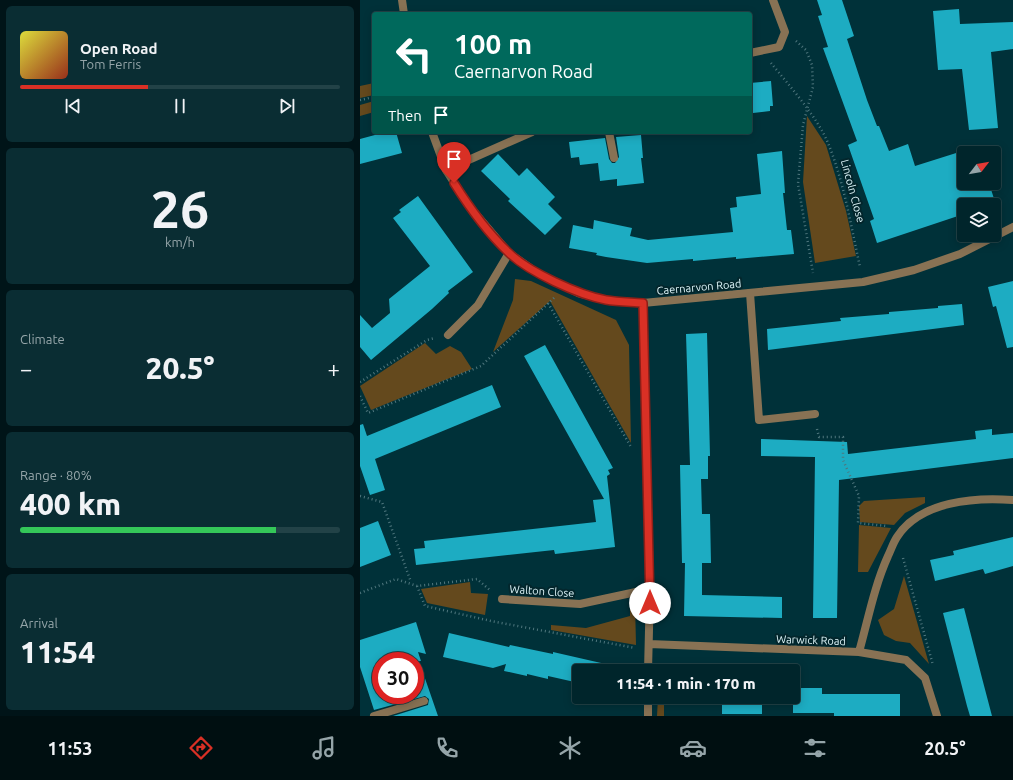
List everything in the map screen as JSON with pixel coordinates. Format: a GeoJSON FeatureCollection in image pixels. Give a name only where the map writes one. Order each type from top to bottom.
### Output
{"type":"FeatureCollection","features":[{"type":"Feature","properties":{"kind":"street"},"geometry":{"type":"LineString","coordinates":[[402,0],[404,12]]}},
{"type":"Feature","properties":{"kind":"street"},"geometry":{"type":"LineString","coordinates":[[752,53],[779,47],[785,32],[773,0]]}},
{"type":"Feature","properties":{"kind":"street","name":"Caernarvon Road"},"geometry":{"type":"LineString","coordinates":[[433,134],[446,170],[470,208],[509,253],[536,272],[578,293],[606,300],[643,303],[863,282],[914,270],[960,254],[1013,227]]}},
{"type":"Feature","properties":{"kind":"street"},"geometry":{"type":"LineString","coordinates":[[446,170],[527,134]]}},
{"type":"Feature","properties":{"kind":"street"},"geometry":{"type":"LineString","coordinates":[[610,134],[614,158]]}},
{"type":"Feature","properties":{"kind":"street"},"geometry":{"type":"LineString","coordinates":[[448,335],[478,305],[509,253]]}},
{"type":"Feature","properties":{"kind":"street"},"geometry":{"type":"LineString","coordinates":[[750,293],[759,420],[815,414]]}},
{"type":"Feature","properties":{"kind":"street"},"geometry":{"type":"LineString","coordinates":[[643,303],[650,589],[648,664]]}},
{"type":"Feature","properties":{"kind":"street"},"geometry":{"type":"LineString","coordinates":[[859,652],[878,578],[897,537],[916,518],[945,504],[992,498],[1013,500]]}},
{"type":"Feature","properties":{"kind":"street","name":"Walton Close"},"geometry":{"type":"LineString","coordinates":[[502,599],[580,604],[650,589]]}},
{"type":"Feature","properties":{"kind":"street","name":"Warwick Road"},"geometry":{"type":"LineString","coordinates":[[649,648],[859,652],[906,660],[925,678],[937,716]]}},
{"type":"Feature","properties":{"kind":"street"},"geometry":{"type":"LineString","coordinates":[[374,716],[412,704]]}},
{"type":"Feature","properties":{"kind":"street"},"geometry":{"type":"LineString","coordinates":[[648,704],[648,716]]}},
{"type":"Feature","properties":{"kind":"path"},"geometry":{"type":"LineString","coordinates":[[785,32],[806,50],[812,65],[813,87],[803,124],[798,184],[815,287]]}},
{"type":"Feature","properties":{"kind":"path","name":"Lincoln Close"},"geometry":{"type":"LineString","coordinates":[[761,52],[808,110],[828,141],[842,189],[863,282]]}},
{"type":"Feature","properties":{"kind":"path"},"geometry":{"type":"LineString","coordinates":[[360,100],[372,97]]}},
{"type":"Feature","properties":{"kind":"path"},"geometry":{"type":"LineString","coordinates":[[360,396],[368,412],[481,366],[565,286]]}},
{"type":"Feature","properties":{"kind":"path"},"geometry":{"type":"LineString","coordinates":[[548,303],[632,448]]}},
{"type":"Feature","properties":{"kind":"path"},"geometry":{"type":"LineString","coordinates":[[360,382],[427,340],[448,335]]}},
{"type":"Feature","properties":{"kind":"path"},"geometry":{"type":"LineString","coordinates":[[815,414],[819,437],[844,437],[843,460],[859,496],[858,523],[906,528]]}},
{"type":"Feature","properties":{"kind":"path"},"geometry":{"type":"LineString","coordinates":[[360,496],[382,502],[411,582]]}},
{"type":"Feature","properties":{"kind":"path"},"geometry":{"type":"LineString","coordinates":[[897,537],[936,673]]}},
{"type":"Feature","properties":{"kind":"path"},"geometry":{"type":"LineString","coordinates":[[360,593],[396,579],[411,582],[417,586],[425,606],[491,621],[649,648]]}},
{"type":"Feature","properties":{"kind":"path"},"geometry":{"type":"LineString","coordinates":[[417,586],[476,579],[502,599]]}},
{"type":"Feature","properties":{"kind":"shaded area"},"geometry":{"type":"Polygon","coordinates":[[[372,83],[372,95],[360,98],[360,86],[372,83]]]}},
{"type":"Feature","properties":{"kind":"shaded area"},"geometry":{"type":"Polygon","coordinates":[[[372,102],[372,113],[360,116],[360,105],[372,102]]]}},
{"type":"Feature","properties":{"kind":"shaded area"},"geometry":{"type":"Polygon","coordinates":[[[807,116],[826,145],[846,211],[856,256],[815,263],[803,182],[807,116]]]}},
{"type":"Feature","properties":{"kind":"shaded area"},"geometry":{"type":"Polygon","coordinates":[[[515,279],[531,281],[616,320],[629,345],[631,443],[550,301],[493,352],[513,300],[515,279]]]}},
{"type":"Feature","properties":{"kind":"shaded area"},"geometry":{"type":"Polygon","coordinates":[[[425,343],[436,354],[450,346],[461,352],[472,369],[371,410],[360,386],[425,343]]]}},
{"type":"Feature","properties":{"kind":"shaded area"},"geometry":{"type":"Polygon","coordinates":[[[925,497],[925,503],[905,513],[894,525],[860,522],[859,506],[864,501],[925,497]]]}},
{"type":"Feature","properties":{"kind":"shaded area"},"geometry":{"type":"Polygon","coordinates":[[[859,525],[891,528],[868,572],[858,572],[859,525]]]}},
{"type":"Feature","properties":{"kind":"shaded area"},"geometry":{"type":"Polygon","coordinates":[[[904,576],[929,664],[910,643],[896,641],[884,635],[878,620],[894,609],[904,576]]]}},
{"type":"Feature","properties":{"kind":"shaded area"},"geometry":{"type":"Polygon","coordinates":[[[470,582],[471,593],[488,594],[485,615],[427,603],[421,589],[470,582]]]}},
{"type":"Feature","properties":{"kind":"shaded area"},"geometry":{"type":"Polygon","coordinates":[[[630,599],[635,602],[636,645],[551,630],[551,625],[586,628],[630,616],[630,599]]]}},
{"type":"Feature","properties":{"kind":"shaded area"},"geometry":{"type":"Polygon","coordinates":[[[658,704],[664,704],[664,716],[657,716],[658,704]]]}},
{"type":"Feature","properties":{"kind":"building"},"geometry":{"type":"Polygon","coordinates":[[[817,0],[842,0],[854,36],[847,39],[867,100],[889,151],[908,144],[915,166],[957,153],[957,190],[991,190],[994,198],[957,198],[957,216],[877,243],[870,221],[874,219],[848,145],[857,141],[823,48],[828,47],[818,16],[822,15],[817,0]]]}},
{"type":"Feature","properties":{"kind":"building"},"geometry":{"type":"Polygon","coordinates":[[[959,9],[960,24],[1013,22],[1013,49],[991,52],[998,128],[969,130],[962,69],[938,70],[933,11],[959,9]]]}},
{"type":"Feature","properties":{"kind":"building"},"geometry":{"type":"Polygon","coordinates":[[[771,81],[773,106],[770,106],[770,111],[753,113],[752,83],[771,81]]]}},
{"type":"Feature","properties":{"kind":"building"},"geometry":{"type":"Polygon","coordinates":[[[379,134],[397,134],[402,153],[360,164],[360,139],[379,134]]]}},
{"type":"Feature","properties":{"kind":"building"},"geometry":{"type":"Polygon","coordinates":[[[641,135],[643,158],[641,158],[644,183],[617,186],[617,179],[600,181],[598,163],[580,165],[579,157],[571,158],[569,142],[605,138],[609,159],[612,163],[615,163],[619,157],[616,137],[641,135]]]}},
{"type":"Feature","properties":{"kind":"building"},"geometry":{"type":"Polygon","coordinates":[[[782,151],[785,193],[783,193],[787,230],[791,230],[794,254],[736,259],[736,257],[647,263],[606,257],[596,255],[597,253],[569,248],[573,225],[593,229],[594,220],[632,228],[630,236],[648,240],[733,232],[730,208],[737,207],[736,197],[761,194],[757,154],[782,151]]]}},
{"type":"Feature","properties":{"kind":"building"},"geometry":{"type":"Polygon","coordinates":[[[498,154],[519,176],[527,168],[555,197],[548,204],[562,218],[545,235],[508,201],[510,199],[481,171],[498,154]]]}},
{"type":"Feature","properties":{"kind":"building"},"geometry":{"type":"Polygon","coordinates":[[[418,196],[473,272],[448,291],[449,293],[432,309],[371,360],[360,347],[360,315],[372,328],[390,313],[389,299],[430,266],[393,218],[401,212],[399,210],[418,196]]]}},
{"type":"Feature","properties":{"kind":"building"},"geometry":{"type":"Polygon","coordinates":[[[1013,281],[1013,347],[1007,348],[996,306],[993,307],[988,287],[1013,281]]]}},
{"type":"Feature","properties":{"kind":"building"},"geometry":{"type":"Polygon","coordinates":[[[962,304],[964,325],[768,350],[767,329],[841,321],[840,318],[889,314],[889,312],[938,308],[938,306],[962,304]]]}},
{"type":"Feature","properties":{"kind":"building"},"geometry":{"type":"Polygon","coordinates":[[[707,333],[710,456],[708,456],[708,479],[701,479],[702,514],[710,514],[711,563],[702,563],[702,595],[782,597],[782,618],[684,616],[685,563],[682,563],[680,465],[690,465],[686,334],[707,333]]]}},
{"type":"Feature","properties":{"kind":"building"},"geometry":{"type":"Polygon","coordinates":[[[545,345],[613,468],[608,470],[610,474],[607,476],[615,547],[555,554],[554,550],[416,565],[414,549],[425,548],[424,541],[596,522],[593,500],[604,499],[524,356],[545,345]]]}},
{"type":"Feature","properties":{"kind":"building"},"geometry":{"type":"Polygon","coordinates":[[[492,385],[501,407],[375,459],[385,490],[370,495],[360,466],[360,425],[363,424],[367,436],[492,385]]]}},
{"type":"Feature","properties":{"kind":"building"},"geometry":{"type":"Polygon","coordinates":[[[992,429],[992,435],[1013,433],[1013,458],[839,480],[837,618],[813,618],[815,457],[761,456],[761,439],[847,442],[848,454],[976,439],[975,431],[992,429]]]}},
{"type":"Feature","properties":{"kind":"building"},"geometry":{"type":"Polygon","coordinates":[[[378,521],[391,555],[360,567],[360,528],[378,521]]]}},
{"type":"Feature","properties":{"kind":"building"},"geometry":{"type":"Polygon","coordinates":[[[1013,537],[1013,566],[985,574],[983,569],[935,581],[930,560],[954,555],[953,551],[1013,537]]]}},
{"type":"Feature","properties":{"kind":"building"},"geometry":{"type":"Polygon","coordinates":[[[964,608],[992,716],[970,716],[967,706],[943,613],[964,608]]]}},
{"type":"Feature","properties":{"kind":"building"},"geometry":{"type":"Polygon","coordinates":[[[416,622],[426,654],[424,652],[372,652],[372,704],[360,667],[360,640],[416,622]]]}},
{"type":"Feature","properties":{"kind":"building"},"geometry":{"type":"Polygon","coordinates":[[[449,633],[509,647],[510,645],[553,654],[553,652],[606,664],[572,664],[572,681],[548,676],[548,679],[504,671],[506,664],[493,668],[443,657],[449,633]]]}},
{"type":"Feature","properties":{"kind":"building"},"geometry":{"type":"Polygon","coordinates":[[[424,675],[438,716],[393,716],[428,705],[429,699],[425,696],[424,675]]]}},
{"type":"Feature","properties":{"kind":"building"},"geometry":{"type":"Polygon","coordinates":[[[800,688],[822,688],[822,694],[900,694],[900,716],[834,716],[834,713],[793,713],[793,704],[800,704],[800,688]]]}},
{"type":"Feature","properties":{"kind":"building"},"geometry":{"type":"Polygon","coordinates":[[[372,704],[396,704],[374,710],[372,704]]]}},
{"type":"Feature","properties":{"kind":"building"},"geometry":{"type":"Polygon","coordinates":[[[722,704],[762,704],[762,714],[722,714],[722,704]]]}},
{"type":"Feature","properties":{"kind":"route"},"geometry":{"type":"LineString","coordinates":[[454,183],[470,208],[509,253],[536,272],[578,293],[606,300],[643,303],[650,603]]}}]}
